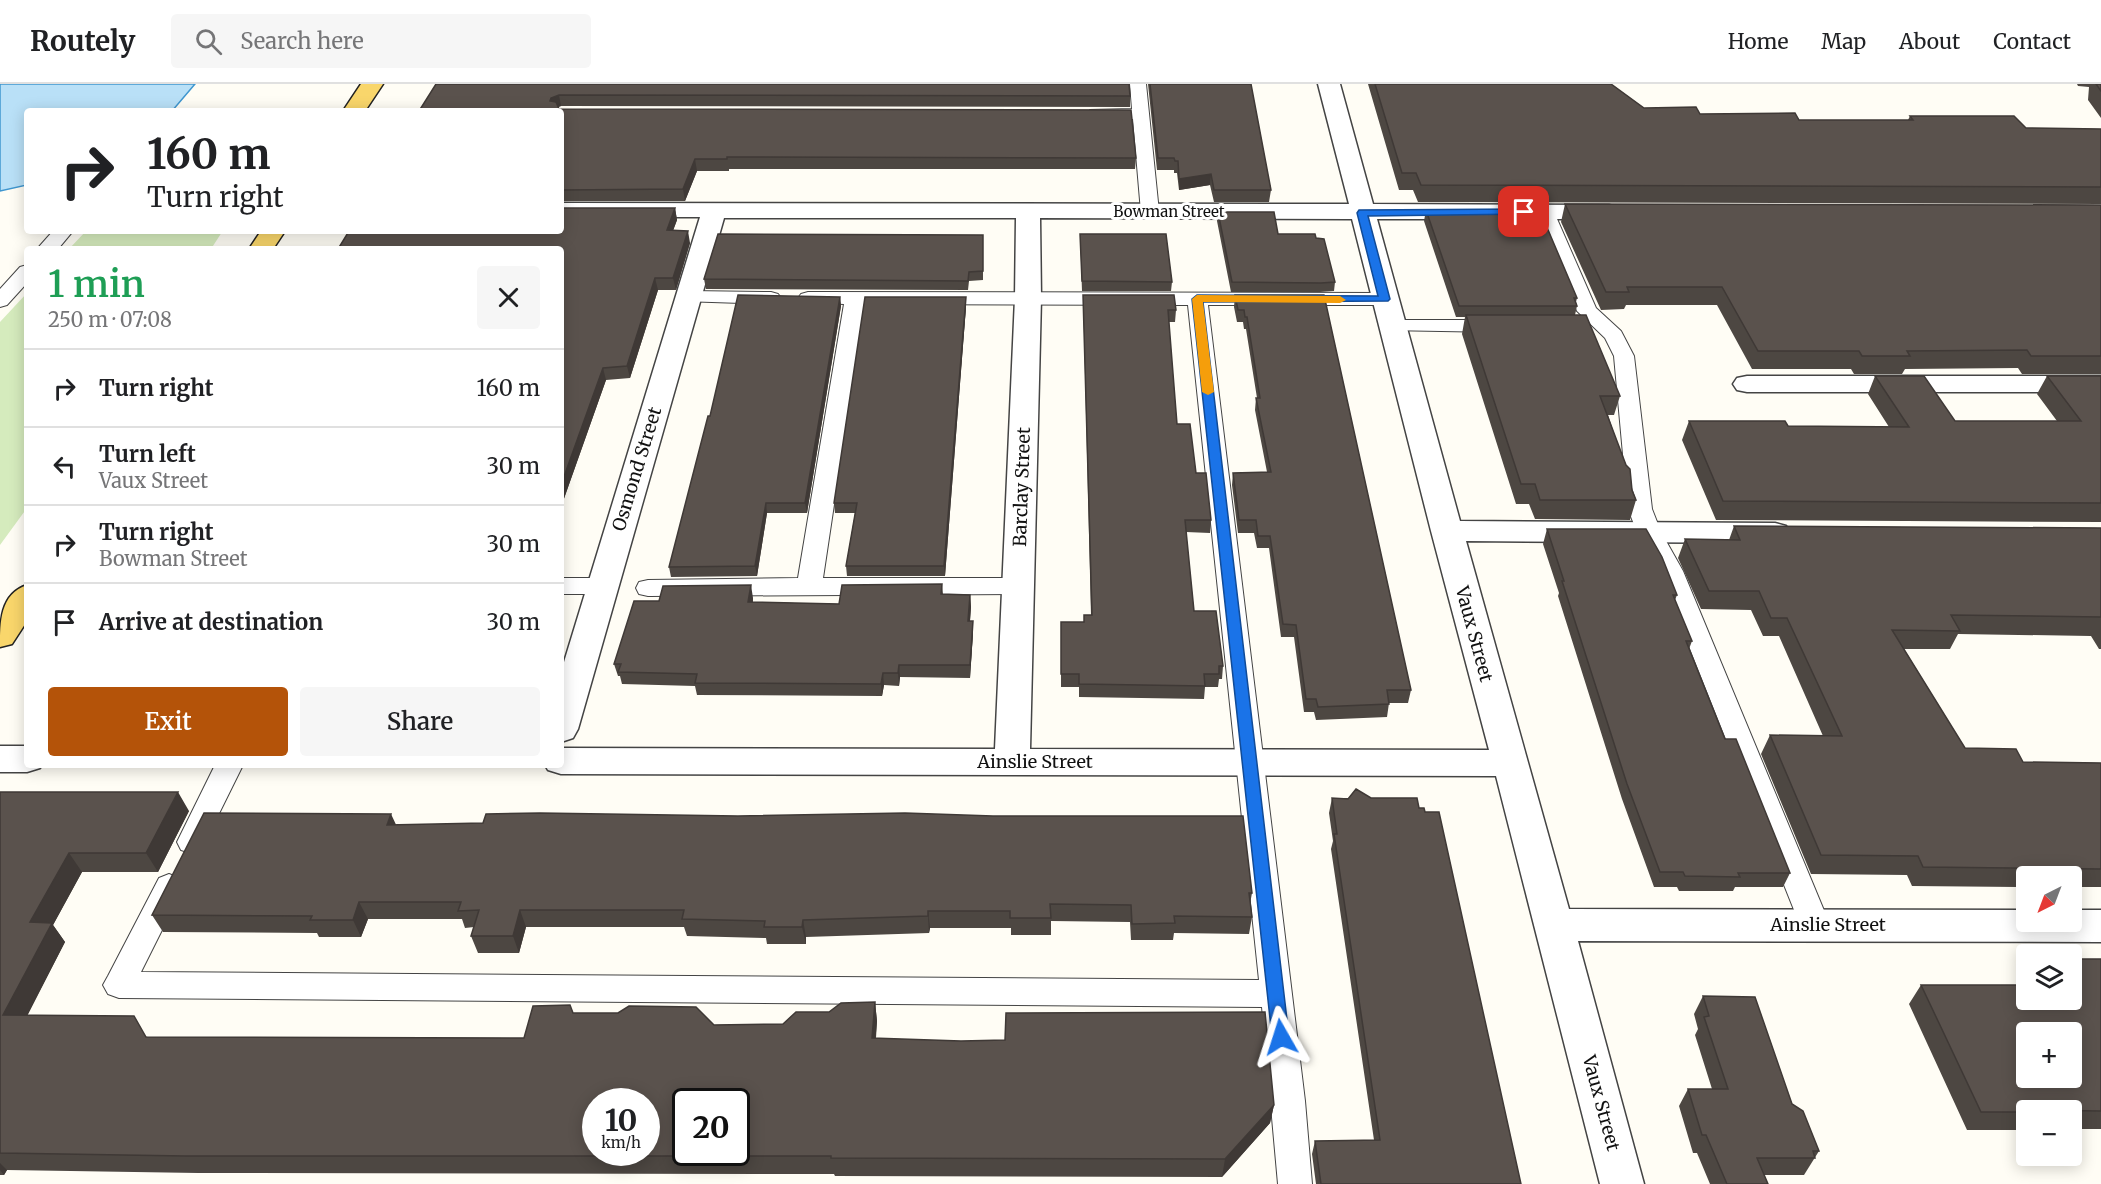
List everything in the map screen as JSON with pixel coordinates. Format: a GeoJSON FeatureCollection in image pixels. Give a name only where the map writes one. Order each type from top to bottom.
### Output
{"type":"FeatureCollection","features":[{"type":"Feature","properties":{"kind":"main road"},"geometry":{"type":"LineString","coordinates":[[356,108],[372,84]]}},
{"type":"Feature","properties":{"kind":"main road"},"geometry":{"type":"LineString","coordinates":[[0,636],[24,600]]}},
{"type":"Feature","properties":{"kind":"street","name":"Vaux Street"},"geometry":{"type":"LineString","coordinates":[[1329,84],[1446,531],[1622,1184]]}},
{"type":"Feature","properties":{"kind":"street","name":"Bowman Street"},"geometry":{"type":"LineString","coordinates":[[564,210],[1628,212]]}},
{"type":"Feature","properties":{"kind":"street","name":"Osmond Street"},"geometry":{"type":"LineString","coordinates":[[564,719],[714,211]]}},
{"type":"Feature","properties":{"kind":"street","name":"Barclay Street"},"geometry":{"type":"LineString","coordinates":[[1012,762],[1028,298],[1028,212]]}},
{"type":"Feature","properties":{"kind":"street"},"geometry":{"type":"LineString","coordinates":[[1747,384],[2101,384]]}},
{"type":"Feature","properties":{"kind":"street"},"geometry":{"type":"LineString","coordinates":[[1446,531],[1804,533]]}},
{"type":"Feature","properties":{"kind":"street"},"geometry":{"type":"LineString","coordinates":[[0,759],[24,759]]}},
{"type":"Feature","properties":{"kind":"street","name":"Ainslie Street"},"geometry":{"type":"LineString","coordinates":[[564,761],[1509,763]]}},
{"type":"Feature","properties":{"kind":"street","name":"Ainslie Street"},"geometry":{"type":"LineString","coordinates":[[1554,925],[2101,926]]}},
{"type":"Feature","properties":{"kind":"lane"},"geometry":{"type":"LineString","coordinates":[[1138,84],[1150,212]]}},
{"type":"Feature","properties":{"kind":"lane"},"geometry":{"type":"LineString","coordinates":[[1082,114],[1141,114]]}},
{"type":"Feature","properties":{"kind":"lane"},"geometry":{"type":"LineString","coordinates":[[1545,212],[1587,311],[1614,335],[1624,356],[1640,509],[1649,532],[1671,571],[1815,925]]}},
{"type":"Feature","properties":{"kind":"lane"},"geometry":{"type":"LineString","coordinates":[[50,246],[61,234]]}},
{"type":"Feature","properties":{"kind":"lane"},"geometry":{"type":"LineString","coordinates":[[0,301],[24,274]]}},
{"type":"Feature","properties":{"kind":"lane"},"geometry":{"type":"LineString","coordinates":[[689,297],[1197,299],[1388,313],[1520,326]]}},
{"type":"Feature","properties":{"kind":"lane"},"geometry":{"type":"LineString","coordinates":[[808,586],[855,298]]}},
{"type":"Feature","properties":{"kind":"lane"},"geometry":{"type":"LineString","coordinates":[[1197,299],[1276,994],[1295,1184]]}},
{"type":"Feature","properties":{"kind":"lane"},"geometry":{"type":"LineString","coordinates":[[1579,326],[1603,325]]}},
{"type":"Feature","properties":{"kind":"lane"},"geometry":{"type":"LineString","coordinates":[[564,586],[602,586]]}},
{"type":"Feature","properties":{"kind":"lane"},"geometry":{"type":"LineString","coordinates":[[648,588],[1018,586]]}},
{"type":"Feature","properties":{"kind":"lane"},"geometry":{"type":"LineString","coordinates":[[228,768],[119,985],[1276,994]]}},
{"type":"Feature","properties":{"kind":"green space"},"geometry":{"type":"Polygon","coordinates":[[[83,234],[221,234],[213,246],[72,246],[83,234]]]}},
{"type":"Feature","properties":{"kind":"green space"},"geometry":{"type":"Polygon","coordinates":[[[24,296],[24,512],[0,545],[0,322],[24,296]]]}},
{"type":"Feature","properties":{"kind":"water"},"geometry":{"type":"Polygon","coordinates":[[[0,84],[195,84],[175,108],[24,108],[24,186],[0,191],[0,84]]]}},
{"type":"Feature","properties":{"kind":"building"},"geometry":{"type":"Polygon","coordinates":[[[436,84],[1129,84],[1130,96],[559,95],[551,98],[550,101],[556,102],[559,108],[421,108],[436,84]]]}},
{"type":"Feature","properties":{"kind":"building"},"geometry":{"type":"Polygon","coordinates":[[[1150,84],[1251,84],[1271,190],[1214,190],[1211,174],[1179,179],[1178,161],[1174,158],[1158,158],[1150,84]]]}},
{"type":"Feature","properties":{"kind":"building"},"geometry":{"type":"Polygon","coordinates":[[[1375,84],[1611,84],[1644,108],[1696,107],[1700,114],[1795,113],[1799,120],[1913,120],[1910,116],[2014,116],[2026,128],[2101,129],[2101,187],[1421,185],[1416,173],[1402,173],[1375,84]]]}},
{"type":"Feature","properties":{"kind":"building"},"geometry":{"type":"Polygon","coordinates":[[[564,109],[1131,110],[1136,158],[727,157],[727,159],[695,159],[683,189],[564,190],[564,109]]]}},
{"type":"Feature","properties":{"kind":"building"},"geometry":{"type":"Polygon","coordinates":[[[1565,204],[2101,205],[2101,356],[2031,356],[2027,350],[1907,351],[1910,356],[1862,356],[1859,351],[1758,351],[1722,287],[1627,287],[1629,292],[1606,292],[1565,204]]]}},
{"type":"Feature","properties":{"kind":"building"},"geometry":{"type":"Polygon","coordinates":[[[564,208],[675,208],[667,230],[688,231],[673,278],[655,278],[627,366],[603,368],[564,477],[564,246],[340,246],[347,234],[564,234],[564,208]]]}},
{"type":"Feature","properties":{"kind":"building"},"geometry":{"type":"Polygon","coordinates":[[[1426,210],[1540,211],[1577,298],[1574,298],[1577,306],[1459,306],[1426,210]]]}},
{"type":"Feature","properties":{"kind":"building"},"geometry":{"type":"Polygon","coordinates":[[[1218,212],[1274,212],[1278,234],[1315,234],[1316,238],[1324,239],[1335,282],[1232,282],[1218,212]]]}},
{"type":"Feature","properties":{"kind":"building"},"geometry":{"type":"Polygon","coordinates":[[[718,234],[983,235],[983,271],[969,272],[968,281],[704,279],[718,234]]]}},
{"type":"Feature","properties":{"kind":"building"},"geometry":{"type":"Polygon","coordinates":[[[1080,234],[1166,234],[1172,282],[1082,281],[1080,234]]]}},
{"type":"Feature","properties":{"kind":"building"},"geometry":{"type":"Polygon","coordinates":[[[738,295],[840,297],[805,503],[766,503],[755,566],[669,567],[708,416],[710,416],[738,295]]]}},
{"type":"Feature","properties":{"kind":"building"},"geometry":{"type":"Polygon","coordinates":[[[1083,295],[1174,295],[1176,310],[1168,310],[1177,424],[1190,424],[1196,473],[1206,473],[1211,520],[1185,520],[1194,611],[1216,611],[1223,666],[1219,666],[1219,674],[1204,674],[1205,686],[1079,684],[1079,674],[1061,674],[1061,622],[1084,622],[1084,615],[1092,615],[1083,295]]]}},
{"type":"Feature","properties":{"kind":"building"},"geometry":{"type":"Polygon","coordinates":[[[1235,295],[1324,295],[1411,690],[1387,690],[1389,704],[1318,707],[1316,699],[1306,699],[1296,625],[1283,624],[1270,536],[1258,536],[1256,520],[1239,520],[1233,473],[1271,472],[1256,398],[1260,398],[1247,317],[1245,317],[1244,310],[1238,310],[1235,295]]]}},
{"type":"Feature","properties":{"kind":"building"},"geometry":{"type":"Polygon","coordinates":[[[865,297],[966,297],[944,566],[846,566],[857,503],[834,503],[865,297]]]}},
{"type":"Feature","properties":{"kind":"building"},"geometry":{"type":"Polygon","coordinates":[[[1466,315],[1586,315],[1620,396],[1600,396],[1626,465],[1630,469],[1632,490],[1636,500],[1540,500],[1535,484],[1521,484],[1466,315]]]}},
{"type":"Feature","properties":{"kind":"building"},"geometry":{"type":"Polygon","coordinates":[[[1875,376],[1924,376],[1955,421],[2081,421],[2047,376],[2101,376],[2101,503],[1723,501],[1689,421],[1785,421],[1788,426],[1909,427],[1875,376]]]}},
{"type":"Feature","properties":{"kind":"building"},"geometry":{"type":"Polygon","coordinates":[[[1734,526],[2101,528],[2101,617],[1951,615],[1960,631],[1892,630],[1965,748],[2016,749],[2023,762],[2101,763],[2101,869],[2082,869],[2082,866],[1923,867],[1918,856],[1821,855],[1770,735],[1842,736],[1787,618],[1771,618],[1759,591],[1709,591],[1685,539],[1740,540],[1734,526]]]}},
{"type":"Feature","properties":{"kind":"building"},"geometry":{"type":"Polygon","coordinates":[[[1547,529],[1646,529],[1662,557],[1677,595],[1673,595],[1692,641],[1686,641],[1725,739],[1736,739],[1790,873],[1738,873],[1740,877],[1685,876],[1683,872],[1660,872],[1627,784],[1547,529]]]}},
{"type":"Feature","properties":{"kind":"building"},"geometry":{"type":"Polygon","coordinates":[[[942,584],[941,594],[970,595],[968,621],[973,621],[970,665],[899,665],[898,673],[883,673],[881,684],[695,683],[697,674],[618,672],[621,664],[614,664],[634,601],[659,601],[663,586],[751,585],[748,602],[839,604],[842,585],[942,584]]]}},
{"type":"Feature","properties":{"kind":"building"},"geometry":{"type":"Polygon","coordinates":[[[1356,789],[1371,798],[1417,798],[1419,808],[1424,808],[1425,812],[1439,812],[1521,1184],[1321,1184],[1315,1141],[1380,1140],[1334,834],[1337,834],[1332,798],[1348,799],[1356,789]]]}},
{"type":"Feature","properties":{"kind":"building"},"geometry":{"type":"Polygon","coordinates":[[[0,792],[178,792],[146,853],[69,853],[30,922],[52,923],[3,1015],[134,1016],[146,1037],[524,1038],[533,1006],[570,1005],[573,1013],[618,1013],[629,1006],[696,1007],[714,1025],[783,1024],[796,1012],[829,1012],[841,1003],[875,1002],[872,1038],[961,1041],[1005,1040],[1006,1013],[1265,1012],[1274,1105],[1225,1159],[750,1156],[750,1088],[672,1088],[672,1156],[660,1156],[660,1088],[582,1088],[582,1156],[185,1156],[0,1153],[0,792]]]}},
{"type":"Feature","properties":{"kind":"building"},"geometry":{"type":"Polygon","coordinates":[[[204,813],[391,814],[387,825],[483,823],[486,814],[540,813],[738,816],[905,813],[993,816],[1243,816],[1252,893],[1249,893],[1252,917],[1174,916],[1175,923],[1132,924],[1131,905],[1050,904],[1051,918],[1010,918],[1010,911],[928,911],[928,916],[803,920],[802,927],[764,927],[765,921],[682,919],[684,910],[520,910],[513,936],[471,936],[479,910],[458,911],[461,902],[359,902],[353,920],[310,920],[312,916],[152,915],[204,813]]]}},
{"type":"Feature","properties":{"kind":"building"},"geometry":{"type":"Polygon","coordinates":[[[2082,959],[2101,959],[2101,1111],[2082,1111],[2082,1100],[2016,1100],[2016,1112],[1981,1112],[1921,985],[2016,985],[2016,1010],[2082,1010],[2082,959]]]}},
{"type":"Feature","properties":{"kind":"building"},"geometry":{"type":"Polygon","coordinates":[[[1703,996],[1755,997],[1792,1104],[1803,1111],[1819,1151],[1813,1151],[1815,1158],[1757,1158],[1768,1184],[1727,1184],[1706,1135],[1702,1135],[1688,1089],[1728,1089],[1704,1017],[1709,1016],[1703,996]]]}},
{"type":"Feature","properties":{"kind":"slow traffic"},"geometry":{"type":"LineString","coordinates":[[1208,392],[1197,299],[1340,300]]}},
{"type":"Feature","properties":{"kind":"route"},"geometry":{"type":"LineString","coordinates":[[1281,1037],[1197,299],[1385,299],[1362,213],[1524,212]]}}]}
